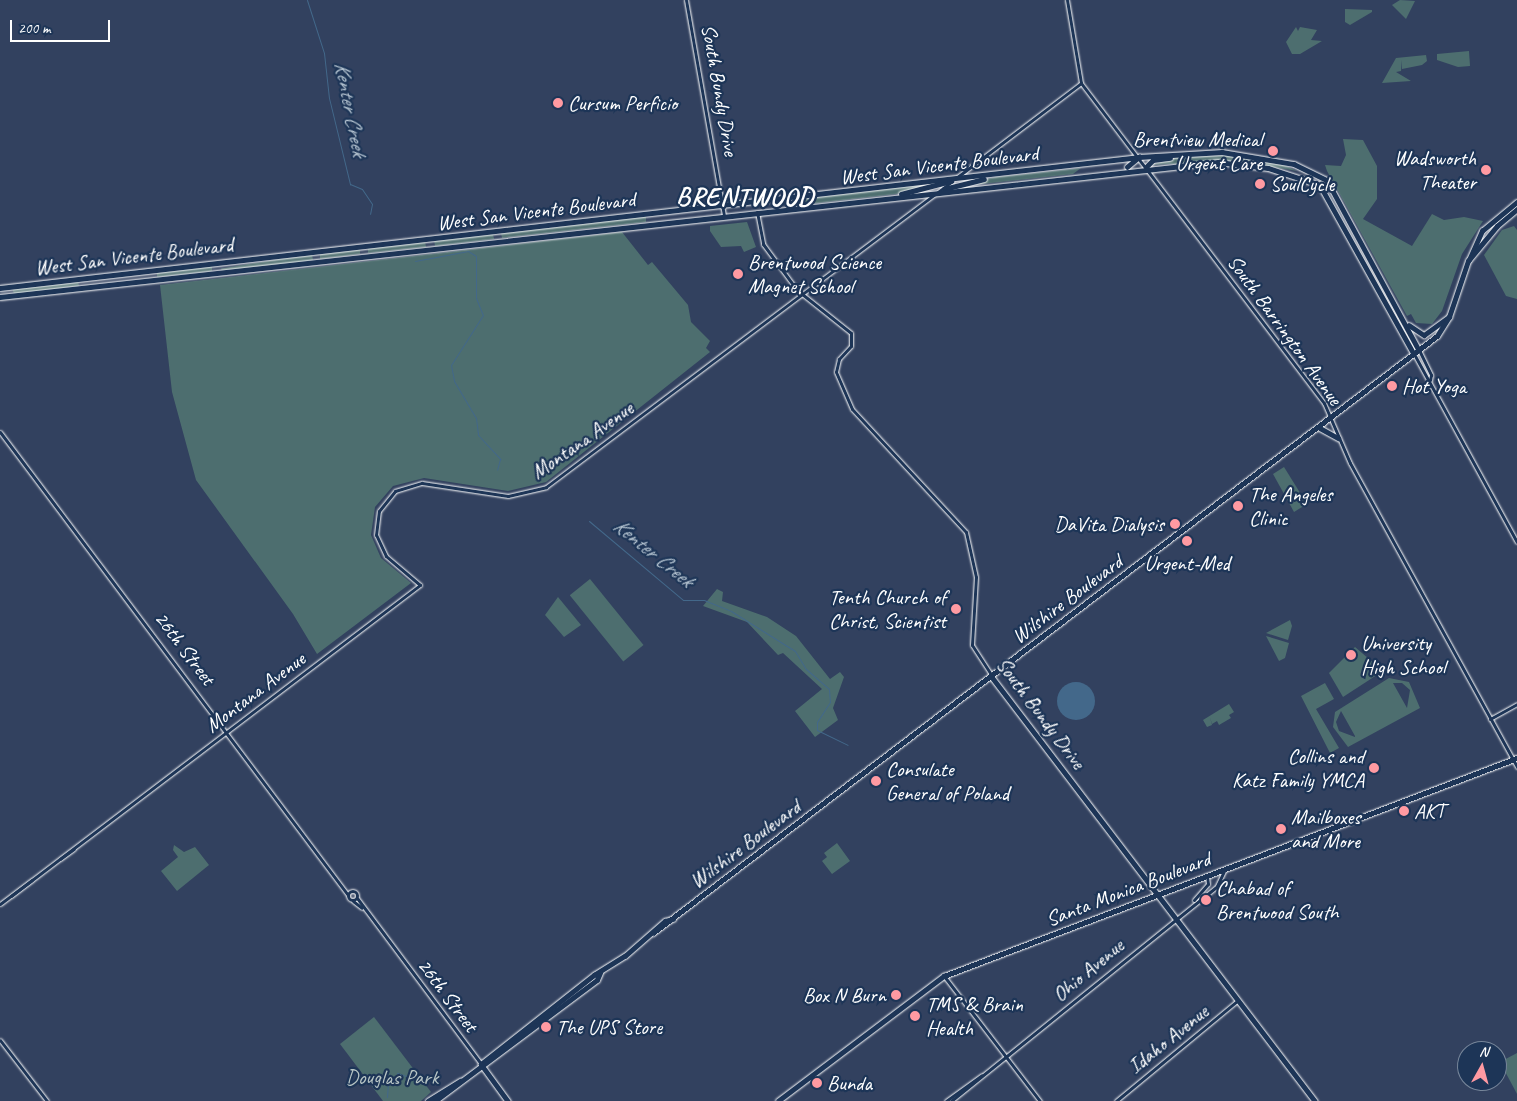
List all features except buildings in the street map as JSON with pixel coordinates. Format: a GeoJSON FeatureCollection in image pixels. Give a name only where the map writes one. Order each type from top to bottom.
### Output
{"type":"FeatureCollection","features":[{"type":"Feature","properties":{"kind":"main road","name":"West San Vicente Boulevard"},"geometry":{"type":"LineString","coordinates":[[0,288],[746,204],[1139,157],[1238,153],[1294,164],[1327,180],[1419,350]]}},
{"type":"Feature","properties":{"kind":"main road"},"geometry":{"type":"LineString","coordinates":[[1146,167],[1153,160],[1181,154]]}},
{"type":"Feature","properties":{"kind":"main road"},"geometry":{"type":"LineString","coordinates":[[1097,173],[1132,166],[1139,157]]}},
{"type":"Feature","properties":{"kind":"main road","name":"West San Vicente Boulevard"},"geometry":{"type":"LineString","coordinates":[[0,297],[1146,167],[1218,162],[1294,175],[1320,184],[1414,354]]}},
{"type":"Feature","properties":{"kind":"main road"},"geometry":{"type":"LineString","coordinates":[[1294,164],[1298,170],[1294,175]]}},
{"type":"Feature","properties":{"kind":"main road"},"geometry":{"type":"LineString","coordinates":[[1304,168],[1309,179]]}},
{"type":"Feature","properties":{"kind":"main road"},"geometry":{"type":"LineString","coordinates":[[938,191],[998,175]]}},
{"type":"Feature","properties":{"kind":"main road"},"geometry":{"type":"LineString","coordinates":[[896,196],[955,179]]}},
{"type":"Feature","properties":{"kind":"main road","name":"Wilshire Boulevard"},"geometry":{"type":"LineString","coordinates":[[435,1101],[480,1064],[531,1030],[598,980],[600,973],[1332,419],[1437,336],[1449,317],[1476,240],[1490,222],[1517,200]]}},
{"type":"Feature","properties":{"kind":"main road"},"geometry":{"type":"LineString","coordinates":[[746,204],[757,212],[767,201]]}},
{"type":"Feature","properties":{"kind":"main road","name":"Wilshire Boulevard"},"geometry":{"type":"LineString","coordinates":[[1468,261],[1511,214],[1517,211]]}},
{"type":"Feature","properties":{"kind":"main road"},"geometry":{"type":"LineString","coordinates":[[1395,304],[1410,328],[1421,335],[1429,334],[1441,320],[1449,317]]}},
{"type":"Feature","properties":{"kind":"main road"},"geometry":{"type":"LineString","coordinates":[[1320,428],[1338,438]]}},
{"type":"Feature","properties":{"kind":"main road","name":"South Bundy Drive"},"geometry":{"type":"LineString","coordinates":[[992,677],[1177,916],[1315,1101]]}},
{"type":"Feature","properties":{"kind":"main road","name":"Santa Monica Boulevard"},"geometry":{"type":"LineString","coordinates":[[778,1101],[944,976],[1515,758]]}},
{"type":"Feature","properties":{"kind":"main road","name":"26th Street"},"geometry":{"type":"LineString","coordinates":[[480,1064],[508,1101]]}},
{"type":"Feature","properties":{"kind":"main road","name":"Wilshire Boulevard"},"geometry":{"type":"LineString","coordinates":[[428,1101],[460,1081]]}},
{"type":"Feature","properties":{"kind":"street","name":"South Bundy Drive"},"geometry":{"type":"LineString","coordinates":[[686,0],[724,215]]}},
{"type":"Feature","properties":{"kind":"street","name":"South Barrington Avenue"},"geometry":{"type":"LineString","coordinates":[[1067,0],[1081,83],[1310,384],[1332,419],[1338,438],[1490,719],[1515,758],[1517,767]]}},
{"type":"Feature","properties":{"kind":"street","name":"Montana Avenue"},"geometry":{"type":"LineString","coordinates":[[0,904],[420,585],[386,556],[376,535],[379,512],[395,491],[422,483],[508,496],[546,487],[1081,83]]}},
{"type":"Feature","properties":{"kind":"street","name":"South Bundy Drive"},"geometry":{"type":"LineString","coordinates":[[757,212],[764,244],[802,295],[850,333],[851,346],[839,359],[836,372],[852,409],[966,532],[976,577],[972,645],[992,677]]}},
{"type":"Feature","properties":{"kind":"street"},"geometry":{"type":"LineString","coordinates":[[1419,350],[1431,375],[1430,380]]}},
{"type":"Feature","properties":{"kind":"street"},"geometry":{"type":"LineString","coordinates":[[1414,354],[1430,380],[1517,542]]}},
{"type":"Feature","properties":{"kind":"street","name":"26th Street"},"geometry":{"type":"LineString","coordinates":[[0,432],[228,731],[342,884],[348,895],[362,908]]}},
{"type":"Feature","properties":{"kind":"street"},"geometry":{"type":"LineString","coordinates":[[1490,719],[1517,704]]}},
{"type":"Feature","properties":{"kind":"street","name":"Ohio Avenue"},"geometry":{"type":"LineString","coordinates":[[982,1075],[1189,906],[1220,883],[1226,869]]}},
{"type":"Feature","properties":{"kind":"street","name":"Ohio Avenue"},"geometry":{"type":"LineString","coordinates":[[1189,906],[1208,884],[1207,876]]}},
{"type":"Feature","properties":{"kind":"street","name":"26th Street"},"geometry":{"type":"LineString","coordinates":[[342,884],[357,898],[362,908],[480,1064]]}},
{"type":"Feature","properties":{"kind":"street"},"geometry":{"type":"LineString","coordinates":[[348,895],[352,892]]}},
{"type":"Feature","properties":{"kind":"street"},"geometry":{"type":"LineString","coordinates":[[353,901],[357,898]]}},
{"type":"Feature","properties":{"kind":"street"},"geometry":{"type":"LineString","coordinates":[[944,976],[1040,1101]]}},
{"type":"Feature","properties":{"kind":"street","name":"Idaho Avenue"},"geometry":{"type":"LineString","coordinates":[[1116,1101],[1239,999]]}},
{"type":"Feature","properties":{"kind":"street"},"geometry":{"type":"LineString","coordinates":[[0,1040],[47,1101]]}},
{"type":"Feature","properties":{"kind":"street"},"geometry":{"type":"LineString","coordinates":[[946,1101],[982,1075]]}},
{"type":"Feature","properties":{"kind":"street"},"geometry":{"type":"LineString","coordinates":[[951,1101],[982,1075]]}},
{"type":"Feature","properties":{"kind":"green space"},"geometry":{"type":"Polygon","coordinates":[[[1400,0],[1415,1],[1406,19],[1392,5],[1400,0]]]}},
{"type":"Feature","properties":{"kind":"green space"},"geometry":{"type":"Polygon","coordinates":[[[1345,9],[1372,10],[1372,12],[1350,25],[1345,22],[1345,9]]]}},
{"type":"Feature","properties":{"kind":"green space"},"geometry":{"type":"Polygon","coordinates":[[[1296,27],[1298,31],[1300,27],[1317,30],[1311,40],[1322,41],[1300,54],[1292,54],[1286,42],[1296,27]]]}},
{"type":"Feature","properties":{"kind":"green space"},"geometry":{"type":"Polygon","coordinates":[[[1469,51],[1470,66],[1458,67],[1437,60],[1437,54],[1469,51]]]}},
{"type":"Feature","properties":{"kind":"green space"},"geometry":{"type":"Polygon","coordinates":[[[1426,55],[1427,61],[1422,65],[1402,69],[1402,60],[1401,71],[1396,72],[1411,81],[1382,83],[1396,58],[1426,55]]]}},
{"type":"Feature","properties":{"kind":"green space"},"geometry":{"type":"Polygon","coordinates":[[[1343,139],[1363,140],[1377,166],[1377,199],[1363,219],[1412,246],[1432,214],[1444,220],[1464,217],[1483,221],[1462,254],[1442,311],[1432,324],[1416,323],[1411,314],[1407,316],[1327,171],[1325,165],[1341,166],[1346,155],[1343,139]]]}},
{"type":"Feature","properties":{"kind":"green space"},"geometry":{"type":"Polygon","coordinates":[[[1182,156],[1235,156],[1234,161],[1151,165],[1182,156]]]}},
{"type":"Feature","properties":{"kind":"green space"},"geometry":{"type":"Polygon","coordinates":[[[1241,157],[1277,162],[1297,171],[1242,162],[1241,157]]]}},
{"type":"Feature","properties":{"kind":"green space"},"geometry":{"type":"Polygon","coordinates":[[[1081,168],[1073,174],[954,187],[996,177],[1081,168]]]}},
{"type":"Feature","properties":{"kind":"green space"},"geometry":{"type":"Polygon","coordinates":[[[938,183],[896,194],[801,205],[800,199],[938,183]]]}},
{"type":"Feature","properties":{"kind":"green space"},"geometry":{"type":"Polygon","coordinates":[[[646,216],[646,222],[502,238],[501,233],[646,216]]]}},
{"type":"Feature","properties":{"kind":"green space"},"geometry":{"type":"Polygon","coordinates":[[[747,222],[756,247],[744,252],[741,246],[721,247],[710,231],[710,226],[747,222]]]}},
{"type":"Feature","properties":{"kind":"green space"},"geometry":{"type":"Polygon","coordinates":[[[1514,226],[1517,230],[1517,299],[1506,296],[1484,255],[1502,230],[1514,226]]]}},
{"type":"Feature","properties":{"kind":"green space"},"geometry":{"type":"Polygon","coordinates":[[[622,232],[648,265],[652,262],[688,305],[691,322],[710,341],[706,348],[710,352],[546,482],[508,491],[424,478],[393,486],[375,507],[371,535],[381,558],[411,583],[317,654],[293,614],[196,480],[172,392],[160,285],[622,232]]]}},
{"type":"Feature","properties":{"kind":"green space"},"geometry":{"type":"Polygon","coordinates":[[[493,234],[494,239],[435,246],[434,240],[493,234]]]}},
{"type":"Feature","properties":{"kind":"green space"},"geometry":{"type":"Polygon","coordinates":[[[425,241],[426,247],[368,253],[368,248],[425,241]]]}},
{"type":"Feature","properties":{"kind":"green space"},"geometry":{"type":"Polygon","coordinates":[[[360,249],[360,254],[320,259],[320,253],[360,249]]]}},
{"type":"Feature","properties":{"kind":"green space"},"geometry":{"type":"Polygon","coordinates":[[[312,254],[313,260],[222,274],[221,268],[312,254]]]}},
{"type":"Feature","properties":{"kind":"green space"},"geometry":{"type":"Polygon","coordinates":[[[212,265],[212,271],[157,277],[157,272],[212,265]]]}},
{"type":"Feature","properties":{"kind":"green space"},"geometry":{"type":"Polygon","coordinates":[[[78,281],[79,286],[14,294],[12,288],[78,281]]]}},
{"type":"Feature","properties":{"kind":"green space"},"geometry":{"type":"Polygon","coordinates":[[[1284,467],[1307,504],[1294,512],[1273,474],[1284,467]]]}},
{"type":"Feature","properties":{"kind":"green space"},"geometry":{"type":"Polygon","coordinates":[[[590,579],[643,645],[623,661],[570,595],[590,579]]]}},
{"type":"Feature","properties":{"kind":"green space"},"geometry":{"type":"Polygon","coordinates":[[[717,589],[723,592],[722,601],[767,617],[796,636],[830,679],[840,672],[844,677],[833,708],[838,720],[815,737],[795,711],[822,689],[783,653],[778,655],[747,622],[703,606],[717,589]]]}},
{"type":"Feature","properties":{"kind":"green space"},"geometry":{"type":"Polygon","coordinates":[[[558,597],[581,625],[564,637],[545,615],[558,597]]]}},
{"type":"Feature","properties":{"kind":"green space"},"geometry":{"type":"Polygon","coordinates":[[[1290,620],[1292,626],[1288,640],[1266,633],[1290,620]]]}},
{"type":"Feature","properties":{"kind":"green space"},"geometry":{"type":"Polygon","coordinates":[[[1266,636],[1289,643],[1285,658],[1279,661],[1266,636]]]}},
{"type":"Feature","properties":{"kind":"green space"},"geometry":{"type":"Polygon","coordinates":[[[1355,647],[1383,671],[1343,697],[1329,673],[1355,647]]]}},
{"type":"Feature","properties":{"kind":"green space"},"geometry":{"type":"Polygon","coordinates":[[[1389,678],[1409,682],[1420,708],[1348,747],[1333,727],[1335,712],[1389,678]],[[1393,683],[1407,708],[1410,690],[1402,683],[1393,683]],[[1341,711],[1336,722],[1339,731],[1355,737],[1355,736],[1341,711]]]}},
{"type":"Feature","properties":{"kind":"green space"},"geometry":{"type":"Polygon","coordinates":[[[1325,683],[1334,699],[1316,709],[1339,748],[1330,753],[1301,696],[1325,683]]]}},
{"type":"Feature","properties":{"kind":"green space"},"geometry":{"type":"Polygon","coordinates":[[[1229,704],[1234,712],[1229,715],[1231,718],[1219,725],[1217,721],[1212,724],[1210,717],[1212,725],[1207,727],[1203,720],[1229,704]]]}},
{"type":"Feature","properties":{"kind":"green space"},"geometry":{"type":"Polygon","coordinates":[[[837,843],[850,861],[832,874],[822,861],[827,857],[824,853],[837,843]]]}},
{"type":"Feature","properties":{"kind":"green space"},"geometry":{"type":"Polygon","coordinates":[[[174,845],[184,852],[195,847],[209,865],[177,891],[161,871],[178,857],[173,850],[174,845]]]}},
{"type":"Feature","properties":{"kind":"green space","name":"Douglas Park"},"geometry":{"type":"Polygon","coordinates":[[[374,1017],[431,1092],[421,1101],[383,1101],[340,1044],[374,1017]]]}},
{"type":"Feature","properties":{"kind":"green space"},"geometry":{"type":"Polygon","coordinates":[[[1517,1053],[1517,1094],[1507,1075],[1507,1058],[1517,1053]]]}},
{"type":"Feature","properties":{"kind":"water"},"geometry":{"type":"Polygon","coordinates":[[[1076,682],[1089,688],[1095,701],[1089,714],[1076,720],[1063,714],[1057,701],[1063,688],[1076,682]]]}},
{"type":"Feature","properties":{"kind":"waterway","name":"Kenter Creek"},"geometry":{"type":"LineString","coordinates":[[307,0],[324,53],[329,98],[350,184],[362,189],[372,204],[370,214]]}},
{"type":"Feature","properties":{"kind":"waterway","name":"Kenter Creek"},"geometry":{"type":"LineString","coordinates":[[415,261],[468,251],[476,256],[476,298],[483,315],[451,365],[454,381],[476,418],[478,435],[500,459],[497,470]]}},
{"type":"Feature","properties":{"kind":"waterway","name":"Kenter Creek"},"geometry":{"type":"LineString","coordinates":[[589,521],[683,600],[704,600],[731,611],[795,651],[806,669],[829,689],[830,702],[817,722],[817,730],[848,745]]}},
{"type":"Feature","properties":{"kind":"waterway"},"geometry":{"type":"LineString","coordinates":[[397,1073],[415,1079]]}},
{"type":"Feature","properties":{"kind":"waterway"},"geometry":{"type":"LineString","coordinates":[[387,1097],[388,1081]]}},
{"type":"Feature","properties":{"kind":"place","name":"Cursum Perficio"},"geometry":{"type":"Point","coordinates":[558,103]}},
{"type":"Feature","properties":{"kind":"place","name":"Brentview Medical Urgent Care"},"geometry":{"type":"Point","coordinates":[1273,151]}},
{"type":"Feature","properties":{"kind":"place","name":"Wadsworth Theater"},"geometry":{"type":"Point","coordinates":[1486,170]}},
{"type":"Feature","properties":{"kind":"place","name":"SoulCycle"},"geometry":{"type":"Point","coordinates":[1260,184]}},
{"type":"Feature","properties":{"kind":"place","name":"Brentwood Science Magnet School"},"geometry":{"type":"Point","coordinates":[738,274]}},
{"type":"Feature","properties":{"kind":"place","name":"Hot Yoga"},"geometry":{"type":"Point","coordinates":[1392,386]}},
{"type":"Feature","properties":{"kind":"place","name":"The Angeles Clinic"},"geometry":{"type":"Point","coordinates":[1238,506]}},
{"type":"Feature","properties":{"kind":"place","name":"DaVita Dialysis"},"geometry":{"type":"Point","coordinates":[1175,524]}},
{"type":"Feature","properties":{"kind":"place","name":"Urgent-Med"},"geometry":{"type":"Point","coordinates":[1187,541]}},
{"type":"Feature","properties":{"kind":"place","name":"Tenth Church of Christ, Scientist"},"geometry":{"type":"Point","coordinates":[956,609]}},
{"type":"Feature","properties":{"kind":"place","name":"University High School"},"geometry":{"type":"Point","coordinates":[1351,655]}},
{"type":"Feature","properties":{"kind":"place","name":"Collins and Katz Family YMCA"},"geometry":{"type":"Point","coordinates":[1374,768]}},
{"type":"Feature","properties":{"kind":"place","name":"Consulate General of Poland"},"geometry":{"type":"Point","coordinates":[876,781]}},
{"type":"Feature","properties":{"kind":"place","name":"AKT"},"geometry":{"type":"Point","coordinates":[1404,811]}},
{"type":"Feature","properties":{"kind":"place","name":"Mailboxes and More"},"geometry":{"type":"Point","coordinates":[1281,829]}},
{"type":"Feature","properties":{"kind":"place","name":"Chabad of Brentwood South"},"geometry":{"type":"Point","coordinates":[1206,900]}},
{"type":"Feature","properties":{"kind":"place","name":"Box N Burn"},"geometry":{"type":"Point","coordinates":[896,995]}},
{"type":"Feature","properties":{"kind":"place","name":"TMS & Brain Health"},"geometry":{"type":"Point","coordinates":[915,1016]}},
{"type":"Feature","properties":{"kind":"place","name":"The UPS Store"},"geometry":{"type":"Point","coordinates":[546,1027]}},
{"type":"Feature","properties":{"kind":"place","name":"Bunda"},"geometry":{"type":"Point","coordinates":[817,1083]}},
{"type":"Feature","properties":{"kind":"district","name":"BRENTWOOD"},"geometry":{"type":"Point","coordinates":[745,197]}}]}
